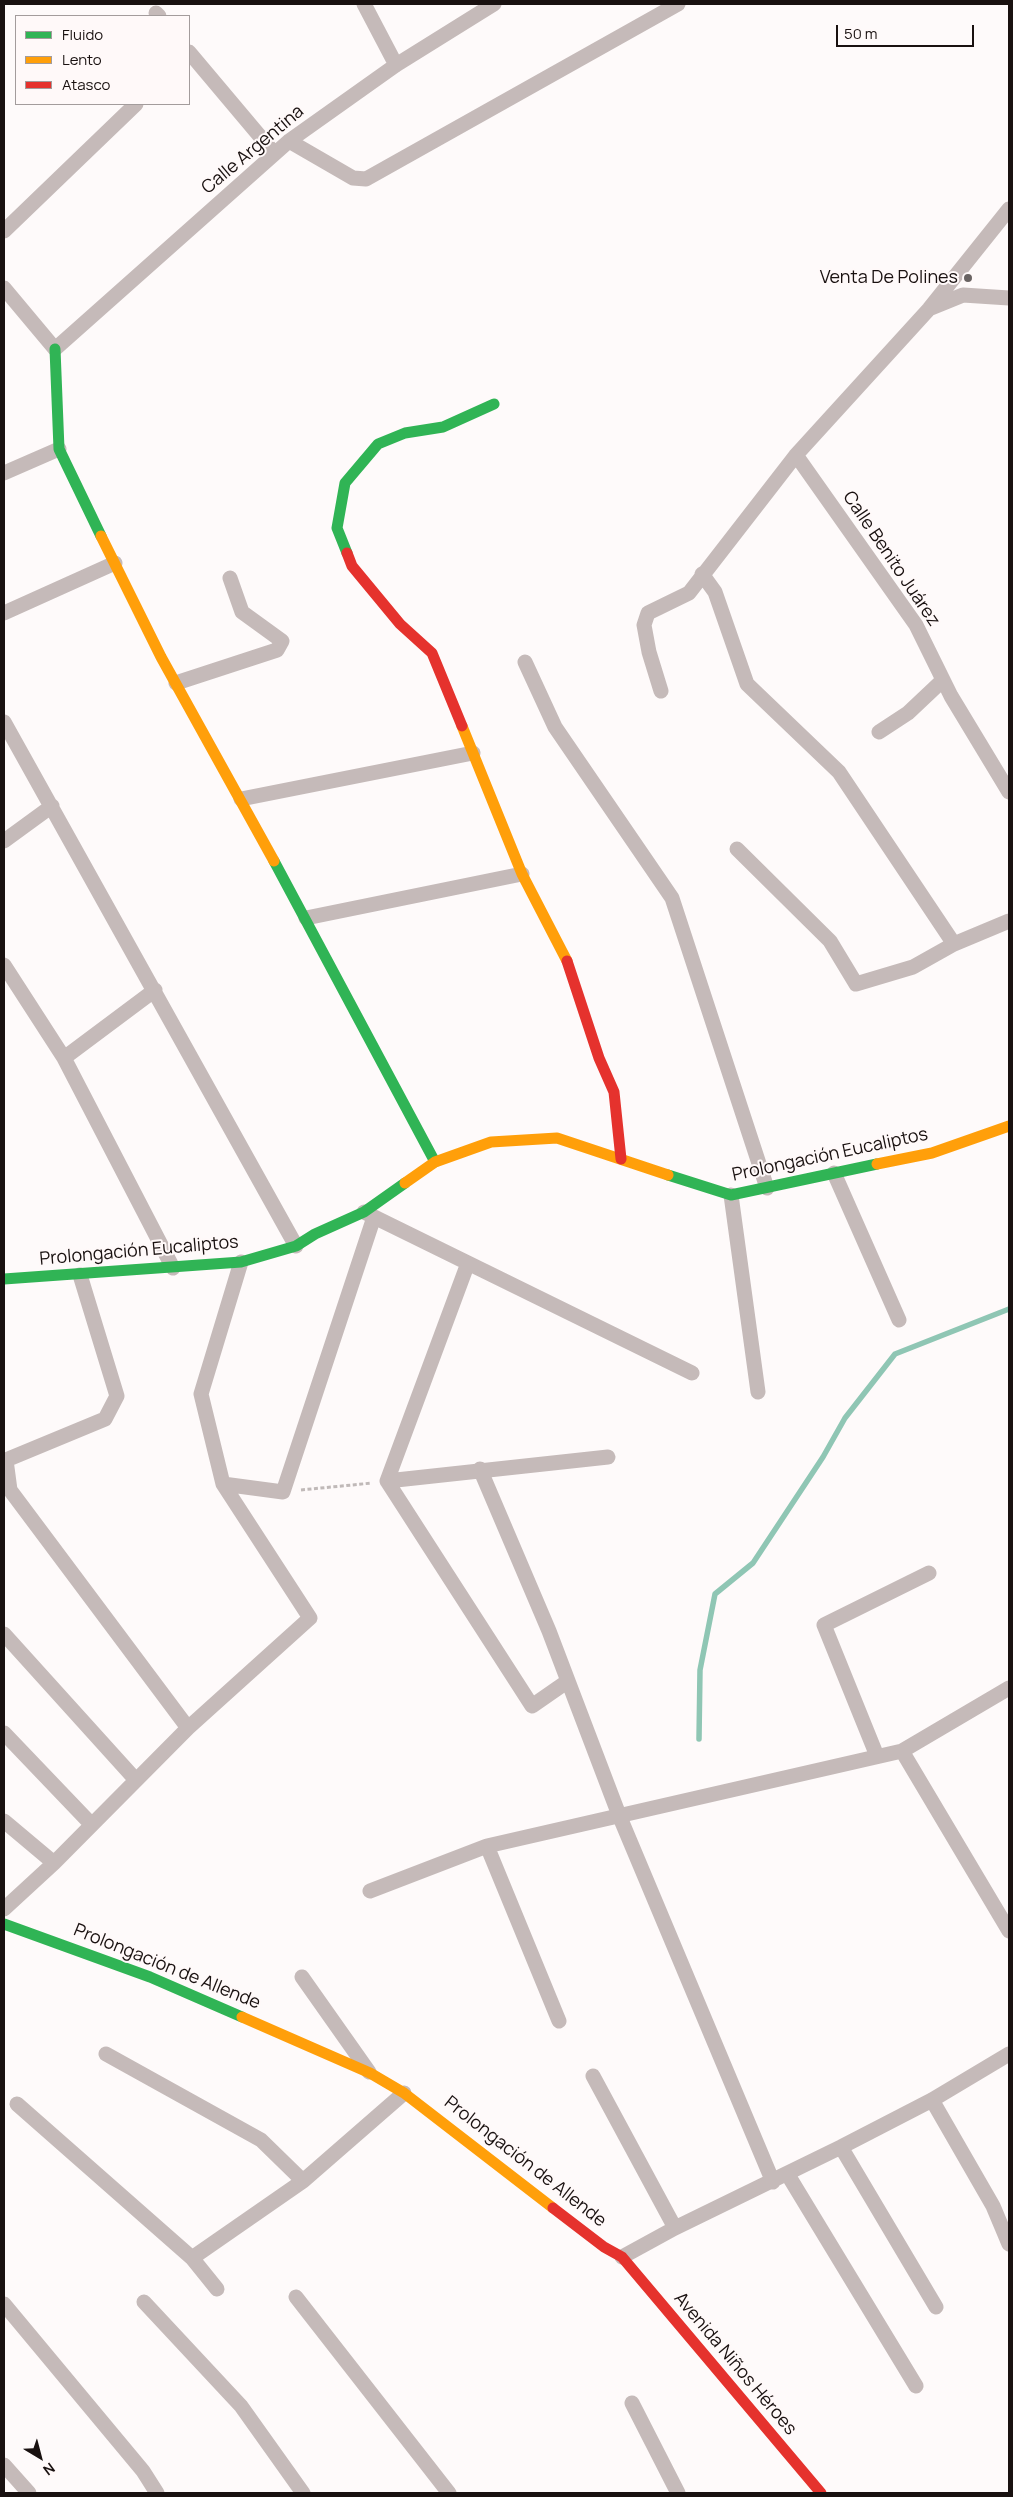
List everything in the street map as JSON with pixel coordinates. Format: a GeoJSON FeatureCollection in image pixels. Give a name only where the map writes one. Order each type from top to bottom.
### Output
{"type":"FeatureCollection","features":[{"type":"Feature","properties":{"kind":"street"},"geometry":{"type":"LineString","coordinates":[[364,4],[396,65]]}},
{"type":"Feature","properties":{"kind":"street","name":"Calle Argentina"},"geometry":{"type":"LineString","coordinates":[[55,349],[289,141],[396,65],[494,4]]}},
{"type":"Feature","properties":{"kind":"street"},"geometry":{"type":"LineString","coordinates":[[289,141],[353,178],[366,178],[678,4]]}},
{"type":"Feature","properties":{"kind":"street"},"geometry":{"type":"LineString","coordinates":[[190,54],[274,153]]}},
{"type":"Feature","properties":{"kind":"street"},"geometry":{"type":"LineString","coordinates":[[4,231],[135,105]]}},
{"type":"Feature","properties":{"kind":"street"},"geometry":{"type":"LineString","coordinates":[[661,691],[649,652],[644,625],[648,613],[688,592],[796,455],[929,309],[1009,209]]}},
{"type":"Feature","properties":{"kind":"street"},"geometry":{"type":"LineString","coordinates":[[4,288],[55,349],[59,449],[115,564],[161,657],[242,800],[435,1162]]}},
{"type":"Feature","properties":{"kind":"street"},"geometry":{"type":"LineString","coordinates":[[929,309],[963,295],[1009,298]]}},
{"type":"Feature","properties":{"kind":"street"},"geometry":{"type":"LineString","coordinates":[[494,404],[443,427],[405,433],[378,444],[345,483],[337,528],[352,566],[400,624],[432,653],[522,874],[570,966],[599,1058],[614,1092],[621,1159]]}},
{"type":"Feature","properties":{"kind":"street"},"geometry":{"type":"LineString","coordinates":[[4,473],[59,449]]}},
{"type":"Feature","properties":{"kind":"street","name":"Calle Benito Juárez"},"geometry":{"type":"LineString","coordinates":[[796,455],[916,625],[943,680],[1009,792]]}},
{"type":"Feature","properties":{"kind":"street"},"geometry":{"type":"LineString","coordinates":[[4,612],[115,564]]}},
{"type":"Feature","properties":{"kind":"street"},"geometry":{"type":"LineString","coordinates":[[702,574],[715,592],[747,684],[840,772],[954,944]]}},
{"type":"Feature","properties":{"kind":"street"},"geometry":{"type":"LineString","coordinates":[[176,683],[277,650],[282,641],[242,612],[230,578]]}},
{"type":"Feature","properties":{"kind":"street"},"geometry":{"type":"LineString","coordinates":[[525,662],[555,726],[672,898],[767,1188]]}},
{"type":"Feature","properties":{"kind":"street"},"geometry":{"type":"LineString","coordinates":[[879,732],[908,713],[943,680]]}},
{"type":"Feature","properties":{"kind":"street"},"geometry":{"type":"LineString","coordinates":[[4,722],[296,1246]]}},
{"type":"Feature","properties":{"kind":"street"},"geometry":{"type":"LineString","coordinates":[[242,800],[473,753]]}},
{"type":"Feature","properties":{"kind":"street"},"geometry":{"type":"LineString","coordinates":[[4,841],[52,806]]}},
{"type":"Feature","properties":{"kind":"street"},"geometry":{"type":"LineString","coordinates":[[737,849],[830,941],[856,984],[913,967],[954,944],[1009,921]]}},
{"type":"Feature","properties":{"kind":"street"},"geometry":{"type":"LineString","coordinates":[[306,918],[522,874]]}},
{"type":"Feature","properties":{"kind":"street"},"geometry":{"type":"LineString","coordinates":[[4,966],[64,1058],[173,1268]]}},
{"type":"Feature","properties":{"kind":"street"},"geometry":{"type":"LineString","coordinates":[[64,1058],[155,990]]}},
{"type":"Feature","properties":{"kind":"street","name":"Prolongación Eucaliptos"},"geometry":{"type":"LineString","coordinates":[[4,1278],[80,1275],[240,1262],[296,1246],[315,1234],[369,1215],[435,1162],[491,1142],[557,1138],[731,1195],[932,1153],[1009,1126]]}},
{"type":"Feature","properties":{"kind":"street"},"geometry":{"type":"LineString","coordinates":[[834,1173],[900,1320]]}},
{"type":"Feature","properties":{"kind":"street"},"geometry":{"type":"LineString","coordinates":[[731,1195],[758,1392]]}},
{"type":"Feature","properties":{"kind":"street"},"geometry":{"type":"LineString","coordinates":[[223,1484],[283,1492],[369,1215],[692,1373]]}},
{"type":"Feature","properties":{"kind":"street"},"geometry":{"type":"LineString","coordinates":[[4,1909],[54,1863],[135,1779],[188,1728],[310,1618],[223,1484],[201,1394],[240,1262]]}},
{"type":"Feature","properties":{"kind":"street"},"geometry":{"type":"LineString","coordinates":[[387,1482],[468,1263]]}},
{"type":"Feature","properties":{"kind":"street"},"geometry":{"type":"LineString","coordinates":[[80,1275],[117,1396],[105,1419],[5,1459],[10,1490],[188,1728]]}},
{"type":"Feature","properties":{"kind":"street"},"geometry":{"type":"LineString","coordinates":[[387,1482],[480,1469],[608,1457]]}},
{"type":"Feature","properties":{"kind":"street"},"geometry":{"type":"LineString","coordinates":[[480,1469],[568,1681],[619,1815],[773,2182]]}},
{"type":"Feature","properties":{"kind":"street"},"geometry":{"type":"LineString","coordinates":[[387,1482],[532,1706],[568,1681]]}},
{"type":"Feature","properties":{"kind":"street"},"geometry":{"type":"LineString","coordinates":[[877,1756],[824,1625],[929,1573]]}},
{"type":"Feature","properties":{"kind":"street"},"geometry":{"type":"LineString","coordinates":[[4,1634],[135,1779]]}},
{"type":"Feature","properties":{"kind":"street"},"geometry":{"type":"LineString","coordinates":[[370,1891],[487,1846],[902,1750],[1009,1688]]}},
{"type":"Feature","properties":{"kind":"street"},"geometry":{"type":"LineString","coordinates":[[4,1733],[91,1824]]}},
{"type":"Feature","properties":{"kind":"street"},"geometry":{"type":"LineString","coordinates":[[902,1750],[1009,1931]]}},
{"type":"Feature","properties":{"kind":"street"},"geometry":{"type":"LineString","coordinates":[[4,1821],[54,1863]]}},
{"type":"Feature","properties":{"kind":"street"},"geometry":{"type":"LineString","coordinates":[[487,1846],[559,2021]]}},
{"type":"Feature","properties":{"kind":"street","name":"Prolongación de Allende"},"geometry":{"type":"LineString","coordinates":[[4,1924],[150,1977],[370,2073],[404,2093],[604,2246],[622,2257]]}},
{"type":"Feature","properties":{"kind":"street"},"geometry":{"type":"LineString","coordinates":[[302,1976],[370,2073]]}},
{"type":"Feature","properties":{"kind":"street"},"geometry":{"type":"LineString","coordinates":[[106,2054],[261,2140],[303,2181]]}},
{"type":"Feature","properties":{"kind":"street"},"geometry":{"type":"LineString","coordinates":[[622,2257],[675,2228],[788,2175],[932,2100],[1009,2054]]}},
{"type":"Feature","properties":{"kind":"street"},"geometry":{"type":"LineString","coordinates":[[593,2076],[675,2228]]}},
{"type":"Feature","properties":{"kind":"street"},"geometry":{"type":"LineString","coordinates":[[192,2258],[303,2181],[404,2093]]}},
{"type":"Feature","properties":{"kind":"street"},"geometry":{"type":"LineString","coordinates":[[932,2100],[993,2206],[1009,2244]]}},
{"type":"Feature","properties":{"kind":"street"},"geometry":{"type":"LineString","coordinates":[[17,2104],[192,2258],[217,2289]]}},
{"type":"Feature","properties":{"kind":"street"},"geometry":{"type":"LineString","coordinates":[[841,2147],[936,2307]]}},
{"type":"Feature","properties":{"kind":"street"},"geometry":{"type":"LineString","coordinates":[[788,2175],[916,2386]]}},
{"type":"Feature","properties":{"kind":"street","name":"Avenida Niños Héroes"},"geometry":{"type":"LineString","coordinates":[[622,2257],[821,2493]]}},
{"type":"Feature","properties":{"kind":"street"},"geometry":{"type":"LineString","coordinates":[[296,2297],[449,2493]]}},
{"type":"Feature","properties":{"kind":"street"},"geometry":{"type":"LineString","coordinates":[[144,2302],[241,2406],[303,2493]]}},
{"type":"Feature","properties":{"kind":"street"},"geometry":{"type":"LineString","coordinates":[[4,2304],[143,2471],[157,2493]]}},
{"type":"Feature","properties":{"kind":"street"},"geometry":{"type":"LineString","coordinates":[[632,2403],[678,2493]]}},
{"type":"Feature","properties":{"kind":"street"},"geometry":{"type":"LineString","coordinates":[[4,2465],[29,2493]]}},
{"type":"Feature","properties":{"kind":"path"},"geometry":{"type":"LineString","coordinates":[[283,1492],[387,1482]]}},
{"type":"Feature","properties":{"kind":"waterway"},"geometry":{"type":"LineString","coordinates":[[699,1739],[700,1670],[715,1594],[753,1563],[823,1457],[845,1418],[895,1354],[1009,1309]]}},
{"type":"Feature","properties":{"kind":"traffic: fast"},"geometry":{"type":"LineString","coordinates":[[55,349],[59,449],[101,536]]}},
{"type":"Feature","properties":{"kind":"traffic: fast"},"geometry":{"type":"LineString","coordinates":[[347,553],[337,528],[345,483],[378,444],[405,433],[443,427],[494,404]]}},
{"type":"Feature","properties":{"kind":"traffic: fast"},"geometry":{"type":"LineString","coordinates":[[274,861],[435,1162]]}},
{"type":"Feature","properties":{"kind":"traffic: fast"},"geometry":{"type":"LineString","coordinates":[[668,1175],[731,1195],[877,1164]]}},
{"type":"Feature","properties":{"kind":"traffic: fast"},"geometry":{"type":"LineString","coordinates":[[4,1279],[241,1262],[296,1246],[315,1234],[364,1212],[405,1183]]}},
{"type":"Feature","properties":{"kind":"traffic: fast"},"geometry":{"type":"LineString","coordinates":[[4,1924],[150,1977],[242,2017]]}},
{"type":"Feature","properties":{"kind":"traffic: slow"},"geometry":{"type":"LineString","coordinates":[[101,536],[161,657],[274,861]]}},
{"type":"Feature","properties":{"kind":"traffic: slow"},"geometry":{"type":"LineString","coordinates":[[462,726],[522,874],[567,961]]}},
{"type":"Feature","properties":{"kind":"traffic: slow"},"geometry":{"type":"LineString","coordinates":[[877,1164],[932,1153],[1009,1126]]}},
{"type":"Feature","properties":{"kind":"traffic: slow"},"geometry":{"type":"LineString","coordinates":[[405,1183],[435,1162],[491,1142],[557,1138],[668,1175]]}},
{"type":"Feature","properties":{"kind":"traffic: slow"},"geometry":{"type":"LineString","coordinates":[[242,2017],[370,2073],[404,2093],[553,2208]]}},
{"type":"Feature","properties":{"kind":"traffic: jam"},"geometry":{"type":"LineString","coordinates":[[347,553],[352,566],[400,624],[432,653],[462,726]]}},
{"type":"Feature","properties":{"kind":"traffic: jam"},"geometry":{"type":"LineString","coordinates":[[567,961],[599,1058],[614,1092],[621,1159]]}},
{"type":"Feature","properties":{"kind":"traffic: jam"},"geometry":{"type":"LineString","coordinates":[[553,2208],[604,2247],[622,2257],[821,2493]]}},
{"type":"Feature","properties":{"kind":"place","name":"Venta De Polines"},"geometry":{"type":"Point","coordinates":[968,278]}}]}
